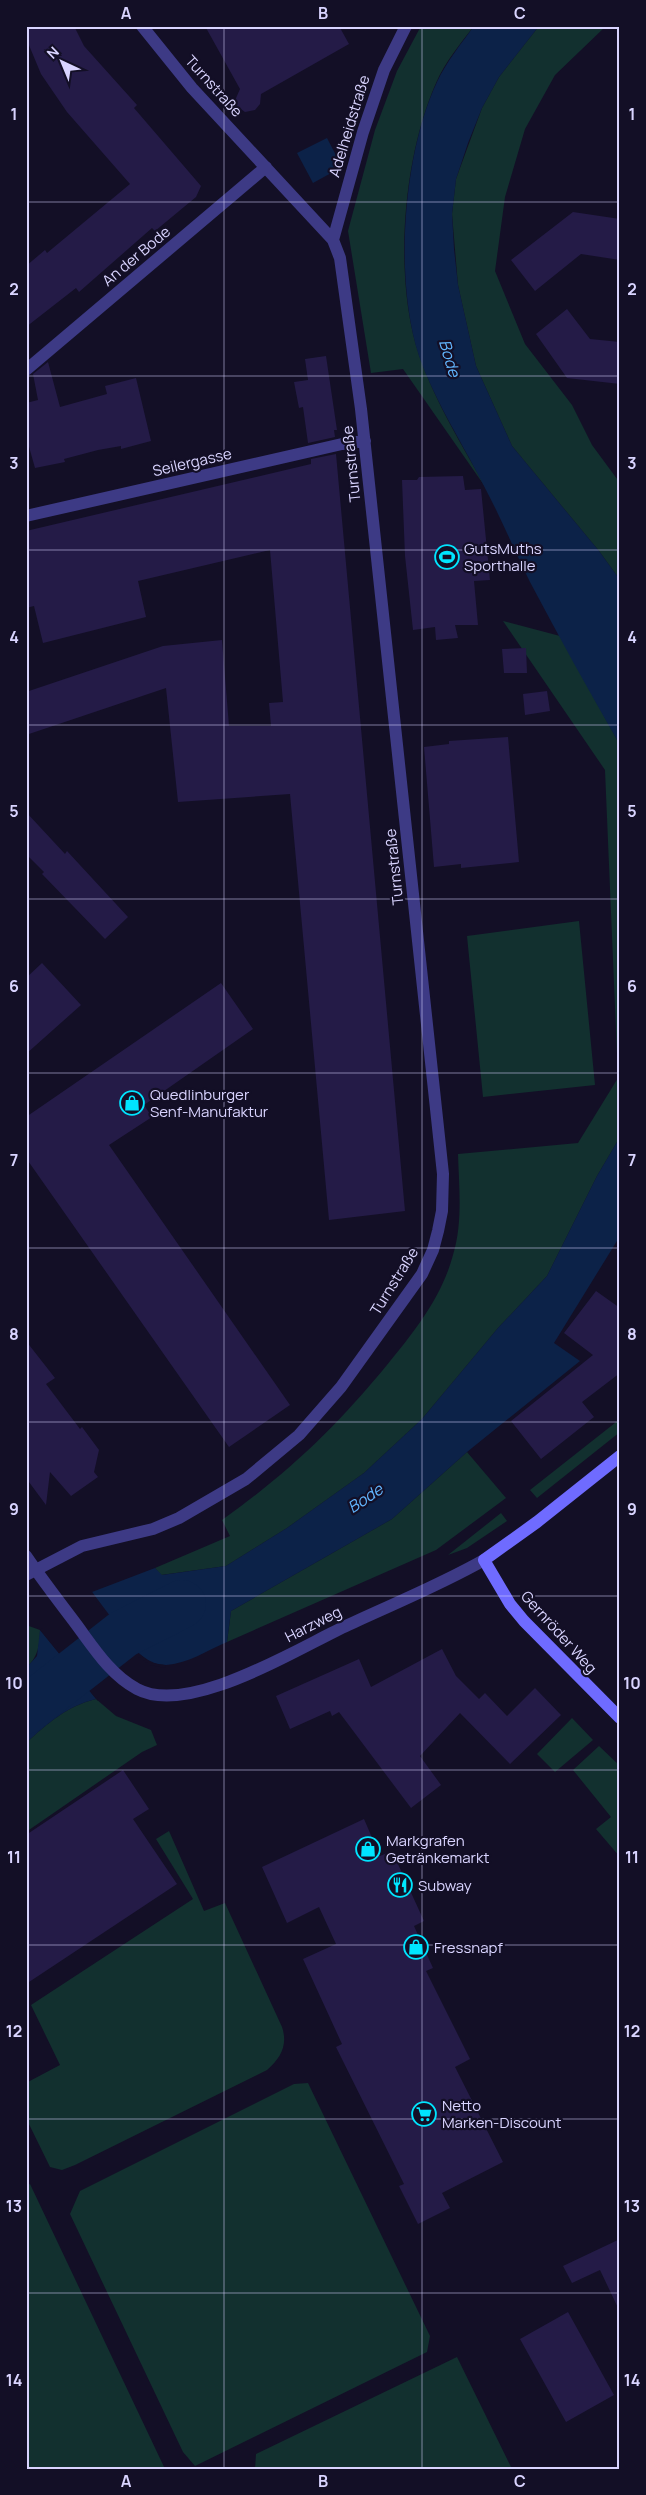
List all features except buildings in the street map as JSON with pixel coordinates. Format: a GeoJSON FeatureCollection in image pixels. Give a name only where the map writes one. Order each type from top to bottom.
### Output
{"type":"FeatureCollection","features":[{"type":"Feature","properties":{"kind":"main road","name":"Harzweg"},"geometry":{"type":"LineString","coordinates":[[484,1560],[537,1522],[620,1456]]}},
{"type":"Feature","properties":{"kind":"main road","name":"Gernröder Weg"},"geometry":{"type":"LineString","coordinates":[[484,1560],[510,1604],[524,1621],[620,1718]]}},
{"type":"Feature","properties":{"kind":"street","name":"Turnstraße"},"geometry":{"type":"LineString","coordinates":[[31,1573],[82,1546],[153,1529],[179,1518],[226,1493],[274,1458],[321,1412],[413,1288],[433,1250],[442,1212],[443,1174],[365,441],[340,258],[333,240],[192,88],[142,26]]}},
{"type":"Feature","properties":{"kind":"street","name":"Adelheidstraße"},"geometry":{"type":"LineString","coordinates":[[333,240],[362,132],[384,70],[406,26]]}},
{"type":"Feature","properties":{"kind":"street","name":"An der Bode"},"geometry":{"type":"LineString","coordinates":[[26,370],[266,167]]}},
{"type":"Feature","properties":{"kind":"street","name":"Seilergasse"},"geometry":{"type":"LineString","coordinates":[[26,516],[339,444],[365,441]]}},
{"type":"Feature","properties":{"kind":"street","name":"Harzweg"},"geometry":{"type":"LineString","coordinates":[[26,1556],[31,1573],[66,1611],[114,1672],[137,1689],[157,1696],[195,1691],[263,1668],[346,1626],[456,1576],[484,1560]]}},
{"type":"Feature","properties":{"kind":"green space"},"geometry":{"type":"Polygon","coordinates":[[[421,26],[474,26],[444,68],[436,83],[425,113],[409,181],[404,254],[406,290],[411,324],[419,355],[441,406],[486,488],[403,369],[371,373],[348,231],[375,130],[397,71],[421,26]]]}},
{"type":"Feature","properties":{"kind":"green space"},"geometry":{"type":"Polygon","coordinates":[[[539,26],[606,26],[555,75],[525,129],[505,197],[495,271],[525,344],[572,405],[592,445],[620,483],[620,580],[599,551],[512,446],[476,366],[458,285],[452,214],[456,179],[482,108],[499,77],[539,26]]]}},
{"type":"Feature","properties":{"kind":"green space"},"geometry":{"type":"Polygon","coordinates":[[[503,621],[560,636],[620,745],[620,1137],[597,1176],[547,1276],[498,1328],[422,1419],[364,1473],[287,1528],[226,1566],[161,1575],[155,1568],[230,1536],[222,1520],[269,1484],[330,1429],[368,1388],[417,1327],[442,1285],[456,1243],[460,1205],[458,1154],[578,1143],[618,1078],[605,770],[503,621]]]}},
{"type":"Feature","properties":{"kind":"green space"},"geometry":{"type":"Polygon","coordinates":[[[579,921],[595,1085],[483,1097],[467,936],[579,921]]]}},
{"type":"Feature","properties":{"kind":"green space"},"geometry":{"type":"Polygon","coordinates":[[[620,1419],[620,1432],[537,1498],[530,1490],[620,1419]]]}},
{"type":"Feature","properties":{"kind":"green space"},"geometry":{"type":"Polygon","coordinates":[[[467,1452],[506,1498],[436,1550],[227,1642],[231,1611],[392,1519],[467,1452]]]}},
{"type":"Feature","properties":{"kind":"green space"},"geometry":{"type":"Polygon","coordinates":[[[501,1513],[507,1521],[467,1548],[448,1555],[501,1513]]]}},
{"type":"Feature","properties":{"kind":"green space"},"geometry":{"type":"Polygon","coordinates":[[[26,1625],[40,1630],[40,1641],[33,1660],[26,1668],[26,1625]]]}},
{"type":"Feature","properties":{"kind":"green space"},"geometry":{"type":"Polygon","coordinates":[[[96,1699],[116,1716],[151,1730],[157,1745],[142,1752],[26,1832],[26,1743],[50,1722],[67,1711],[96,1699]]]}},
{"type":"Feature","properties":{"kind":"green space"},"geometry":{"type":"Polygon","coordinates":[[[572,1718],[593,1740],[555,1772],[537,1754],[572,1718]]]}},
{"type":"Feature","properties":{"kind":"green space"},"geometry":{"type":"Polygon","coordinates":[[[599,1746],[620,1766],[620,1857],[596,1829],[611,1817],[573,1770],[599,1746]]]}},
{"type":"Feature","properties":{"kind":"green space"},"geometry":{"type":"Polygon","coordinates":[[[169,1831],[204,1911],[225,1903],[282,2027],[284,2045],[282,2051],[267,2070],[75,2165],[62,2170],[50,2167],[26,2118],[26,2083],[60,2065],[31,2005],[193,1899],[156,1839],[169,1831]]]}},
{"type":"Feature","properties":{"kind":"green space"},"geometry":{"type":"Polygon","coordinates":[[[308,2083],[430,2336],[427,2352],[195,2466],[183,2452],[70,2214],[80,2191],[294,2084],[308,2083]]]}},
{"type":"Feature","properties":{"kind":"green space"},"geometry":{"type":"Polygon","coordinates":[[[30,2184],[165,2469],[26,2469],[26,2186],[30,2184]]]}},
{"type":"Feature","properties":{"kind":"green space"},"geometry":{"type":"Polygon","coordinates":[[[457,2357],[512,2469],[255,2469],[256,2454],[457,2357]]]}},
{"type":"Feature","properties":{"kind":"water"},"geometry":{"type":"Polygon","coordinates":[[[474,26],[539,26],[499,77],[482,108],[456,179],[452,214],[458,285],[476,366],[512,446],[599,551],[620,580],[620,745],[530,582],[478,473],[442,408],[419,356],[411,325],[406,291],[406,218],[416,144],[425,111],[437,82],[474,26]]]}},
{"type":"Feature","properties":{"kind":"water"},"geometry":{"type":"Polygon","coordinates":[[[327,138],[342,167],[313,183],[297,153],[327,138]]]}},
{"type":"Feature","properties":{"kind":"water"},"geometry":{"type":"Polygon","coordinates":[[[620,1137],[620,1236],[554,1343],[580,1361],[467,1452],[392,1519],[231,1611],[227,1642],[190,1659],[166,1665],[155,1663],[144,1657],[134,1648],[92,1592],[155,1568],[162,1575],[226,1566],[287,1528],[364,1473],[422,1419],[498,1328],[547,1276],[597,1176],[620,1137]]]}},
{"type":"Feature","properties":{"kind":"water"},"geometry":{"type":"Polygon","coordinates":[[[40,1630],[96,1699],[67,1711],[50,1722],[26,1743],[26,1668],[37,1656],[40,1630]]]}},
{"type":"Feature","properties":{"kind":"pier"},"geometry":{"type":"Polygon","coordinates":[[[92,1592],[138,1653],[151,1663],[166,1665],[165,1668],[150,1665],[136,1655],[90,1594],[92,1592]]]}},
{"type":"Feature","properties":{"kind":"pier"},"geometry":{"type":"Polygon","coordinates":[[[42,1628],[98,1698],[98,1701],[40,1630],[42,1628]]]}},
{"type":"Feature","properties":{"kind":"waterway","name":"Bode"},"geometry":{"type":"LineString","coordinates":[[26,1710],[123,1634],[182,1604]]}},
{"type":"Feature","properties":{"kind":"place","name":"GutsMuths Sporthalle"},"geometry":{"type":"Point","coordinates":[447,557]}},
{"type":"Feature","properties":{"kind":"place","name":"Quedlinburger Senf-Manufaktur"},"geometry":{"type":"Point","coordinates":[132,1103]}},
{"type":"Feature","properties":{"kind":"place","name":"Markgrafen Getränkemarkt"},"geometry":{"type":"Point","coordinates":[368,1849]}},
{"type":"Feature","properties":{"kind":"place","name":"Subway"},"geometry":{"type":"Point","coordinates":[400,1885]}},
{"type":"Feature","properties":{"kind":"place","name":"Fressnapf"},"geometry":{"type":"Point","coordinates":[416,1947]}},
{"type":"Feature","properties":{"kind":"place","name":"Netto Marken-Discount"},"geometry":{"type":"Point","coordinates":[424,2114]}}]}
